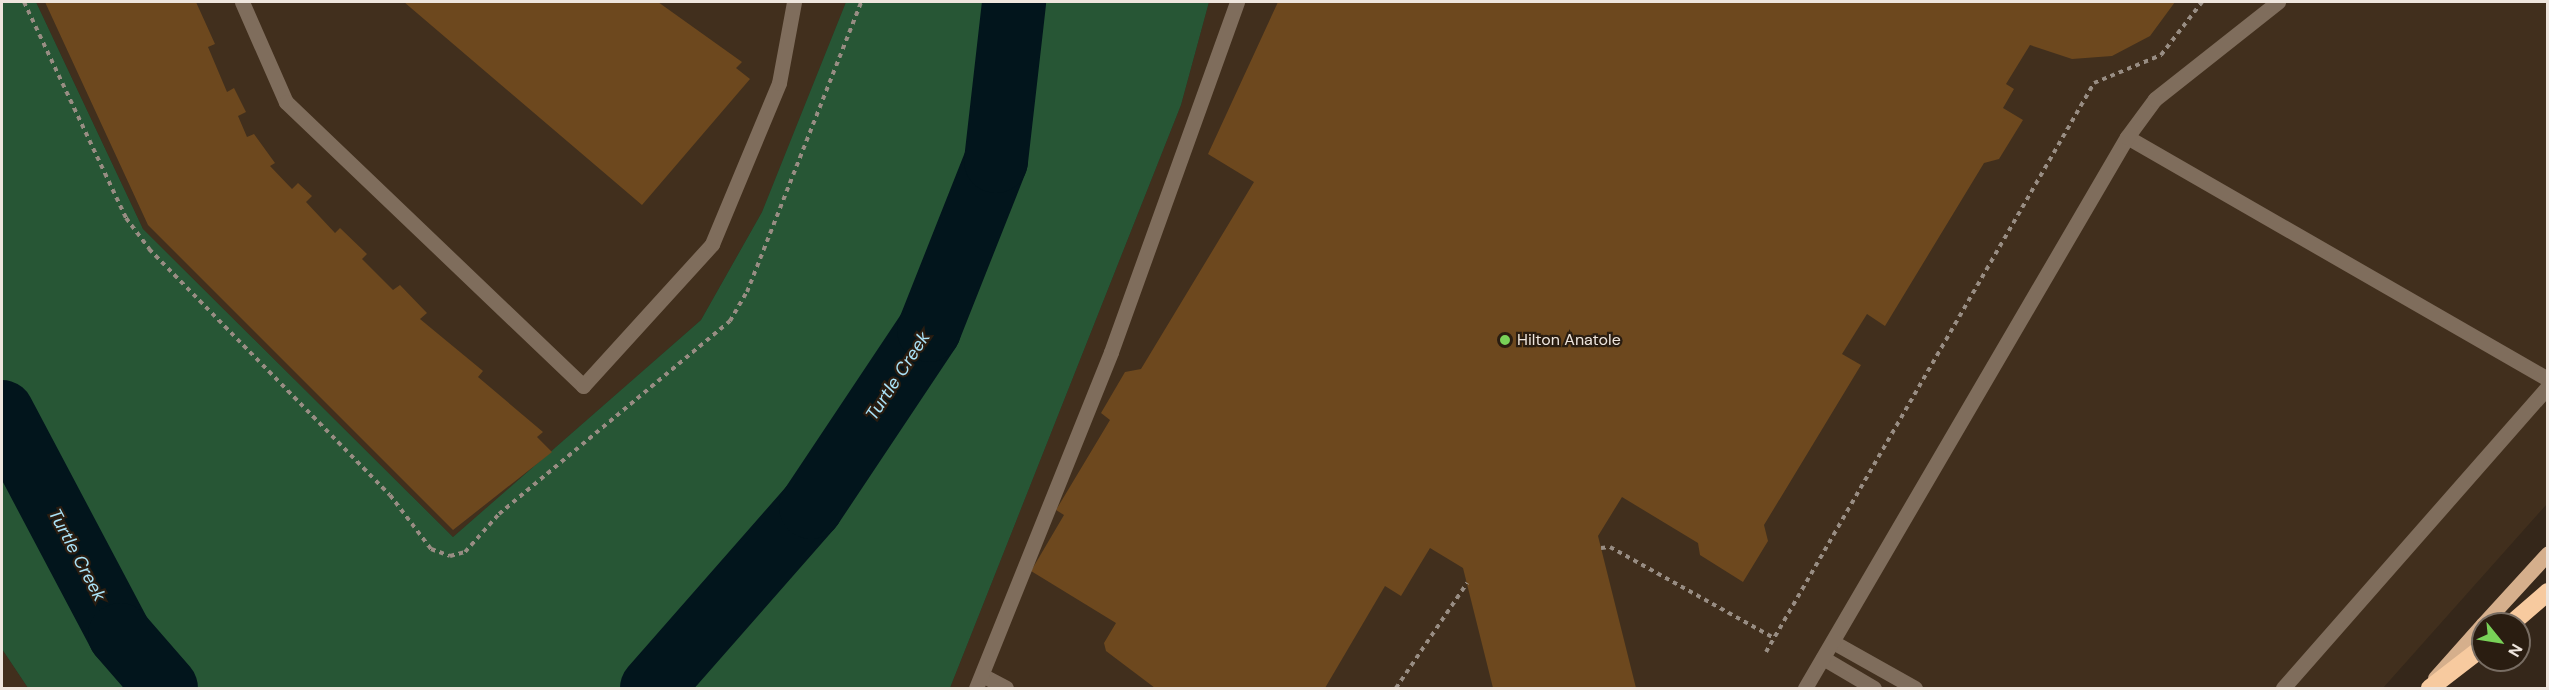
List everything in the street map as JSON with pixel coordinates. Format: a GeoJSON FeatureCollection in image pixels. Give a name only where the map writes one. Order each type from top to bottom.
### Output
{"type":"FeatureCollection","features":[{"type":"Feature","properties":{"kind":"highway"},"geometry":{"type":"LineString","coordinates":[[2524,612],[2547,592]]}},
{"type":"Feature","properties":{"kind":"highway"},"geometry":{"type":"LineString","coordinates":[[2430,688],[2471,656]]}},
{"type":"Feature","properties":{"kind":"main road"},"geometry":{"type":"LineString","coordinates":[[2494,612],[2547,553]]}},
{"type":"Feature","properties":{"kind":"main road"},"geometry":{"type":"LineString","coordinates":[[2425,688],[2471,637]]}},
{"type":"Feature","properties":{"kind":"lane"},"geometry":{"type":"LineString","coordinates":[[242,2],[286,102],[583,386],[712,244],[779,83],[794,2]]}},
{"type":"Feature","properties":{"kind":"lane"},"geometry":{"type":"LineString","coordinates":[[1006,688],[979,682],[1010,594],[1111,352],[1237,2]]}},
{"type":"Feature","properties":{"kind":"lane"},"geometry":{"type":"LineString","coordinates":[[1806,688],[2127,137],[2155,99],[2278,2]]}},
{"type":"Feature","properties":{"kind":"lane"},"geometry":{"type":"LineString","coordinates":[[2127,137],[2547,379]]}},
{"type":"Feature","properties":{"kind":"lane"},"geometry":{"type":"LineString","coordinates":[[2283,688],[2547,386]]}},
{"type":"Feature","properties":{"kind":"lane"},"geometry":{"type":"LineString","coordinates":[[1833,642],[1915,688]]}},
{"type":"Feature","properties":{"kind":"lane"},"geometry":{"type":"LineString","coordinates":[[1823,658],[1874,688]]}},
{"type":"Feature","properties":{"kind":"path"},"geometry":{"type":"LineString","coordinates":[[1766,652],[2094,83],[2161,55],[2202,2]]}},
{"type":"Feature","properties":{"kind":"path"},"geometry":{"type":"LineString","coordinates":[[1601,549],[1610,547],[1774,638]]}},
{"type":"Feature","properties":{"kind":"path"},"geometry":{"type":"LineString","coordinates":[[1396,688],[1467,583]]}},
{"type":"Feature","properties":{"kind":"shaded area"},"geometry":{"type":"Polygon","coordinates":[[[36,2],[846,2],[762,212],[701,320],[453,537],[143,229],[36,2]]]}},
{"type":"Feature","properties":{"kind":"shaded area"},"geometry":{"type":"Polygon","coordinates":[[[1209,2],[2547,2],[2547,504],[2383,688],[950,688],[1181,105],[1209,2]]]}},
{"type":"Feature","properties":{"kind":"shaded area"},"geometry":{"type":"Polygon","coordinates":[[[2,649],[28,688],[2,688],[2,649]]]}},
{"type":"Feature","properties":{"kind":"green space"},"geometry":{"type":"Polygon","coordinates":[[[2,2],[36,2],[143,229],[453,537],[701,320],[762,212],[846,2],[1209,2],[1181,105],[950,688],[28,688],[2,649],[2,2]]]}},
{"type":"Feature","properties":{"kind":"building"},"geometry":{"type":"Polygon","coordinates":[[[45,2],[196,2],[215,44],[208,47],[227,92],[234,88],[246,112],[238,116],[247,137],[254,134],[275,163],[270,166],[292,189],[298,183],[312,196],[306,202],[335,233],[340,228],[367,254],[362,259],[393,290],[400,285],[427,313],[420,319],[483,371],[478,377],[543,432],[537,437],[552,452],[453,530],[148,225],[45,2]]]}},
{"type":"Feature","properties":{"kind":"building"},"geometry":{"type":"Polygon","coordinates":[[[404,2],[658,2],[742,62],[736,68],[750,79],[642,205],[404,2]]]}},
{"type":"Feature","properties":{"kind":"building","name":"Hilton Anatole"},"geometry":{"type":"Polygon","coordinates":[[[1278,2],[2175,2],[2150,36],[2112,56],[2072,59],[2030,45],[2006,84],[2014,89],[2003,108],[2023,120],[1999,159],[1984,163],[1885,326],[1867,314],[1842,354],[1861,365],[1764,525],[1768,541],[1743,582],[1700,555],[1698,543],[1622,497],[1598,536],[1636,688],[1493,688],[1463,568],[1430,548],[1401,596],[1385,586],[1325,688],[1155,688],[1106,651],[1104,643],[1116,623],[1031,571],[1064,515],[1056,510],[1110,420],[1101,413],[1125,372],[1141,369],[1254,182],[1208,154],[1278,2]]]}},
{"type":"Feature","properties":{"kind":"waterway","name":"Turtle Creek"},"geometry":{"type":"LineString","coordinates":[[652,688],[811,507],[929,330],[996,161],[1014,2]]}},
{"type":"Feature","properties":{"kind":"waterway","name":"Turtle Creek"},"geometry":{"type":"LineString","coordinates":[[2,412],[120,635],[166,688]]}},
{"type":"Feature","properties":{"kind":"place","name":"Hilton Anatole"},"geometry":{"type":"Point","coordinates":[1505,340]}}]}
